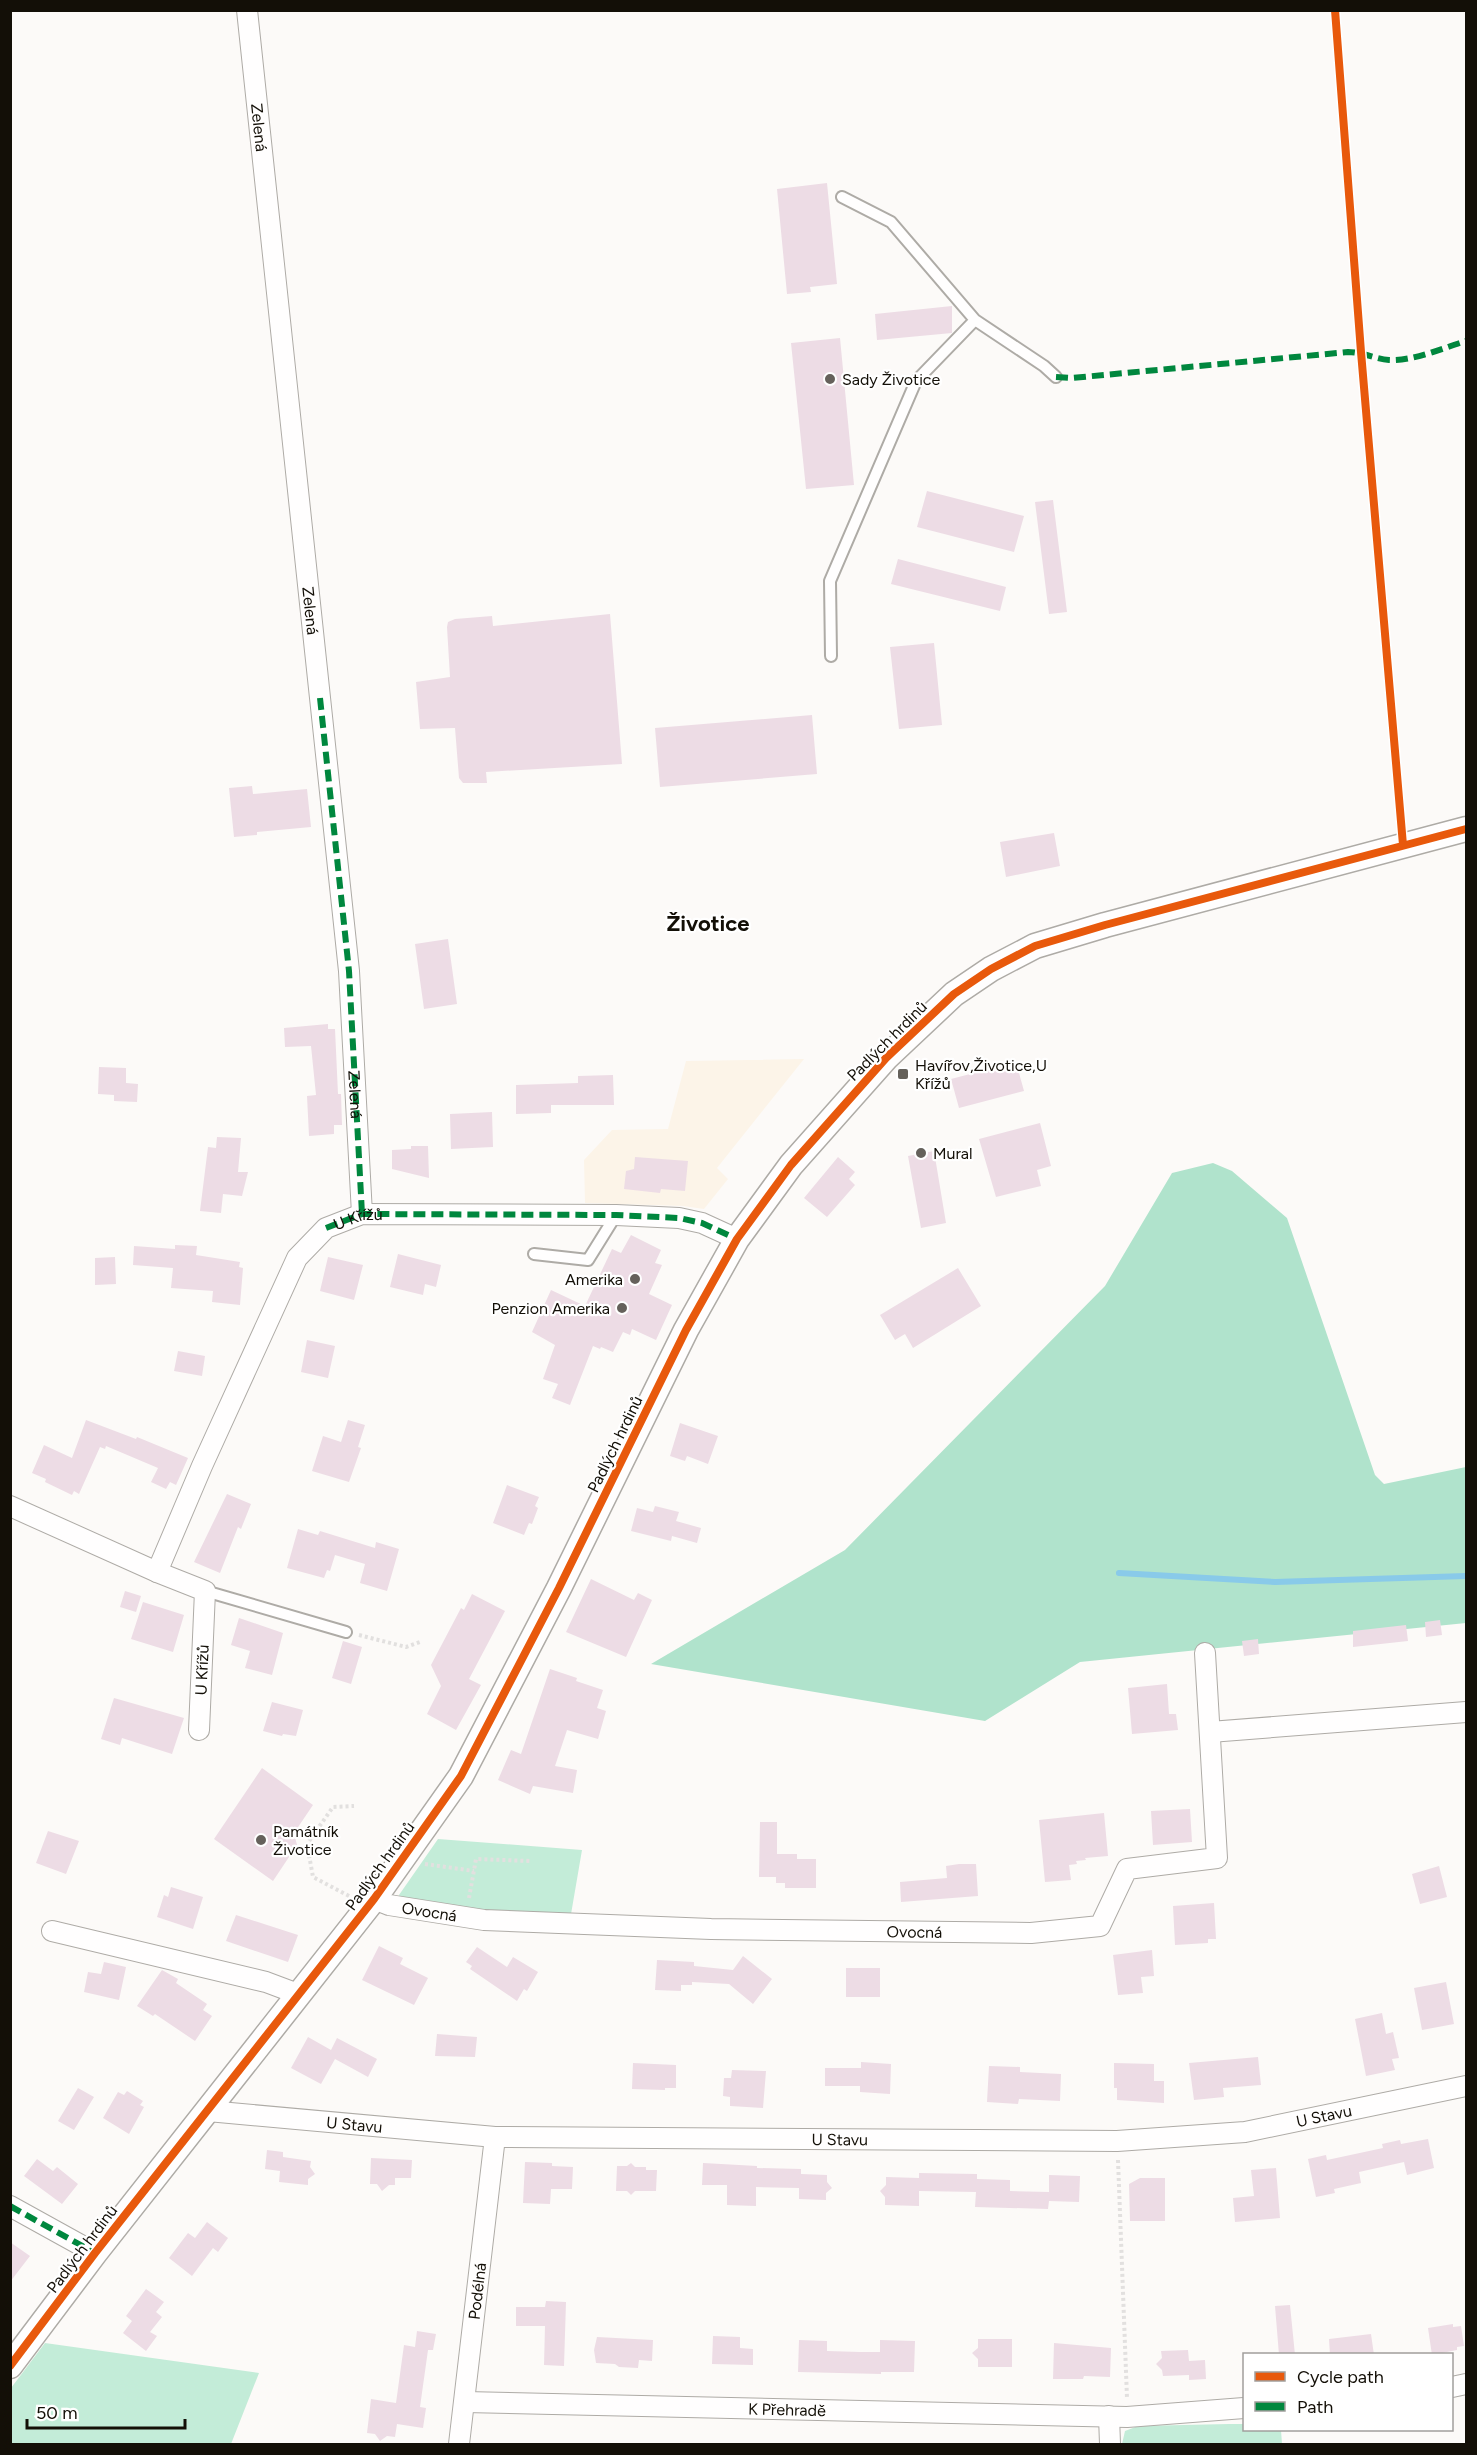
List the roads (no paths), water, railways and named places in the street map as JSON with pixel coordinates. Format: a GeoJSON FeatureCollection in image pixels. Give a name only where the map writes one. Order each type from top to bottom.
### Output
{"type":"FeatureCollection","features":[{"type":"Feature","properties":{"kind":"street","name":"Zelená"},"geometry":{"type":"LineString","coordinates":[[247,10],[350,971],[362,1214]]}},
{"type":"Feature","properties":{"kind":"street","name":"Padlých hrdinů"},"geometry":{"type":"LineString","coordinates":[[10,2366],[95,2253],[404,1860],[460,1776],[559,1588],[686,1330],[737,1239],[791,1165],[886,1058],[954,994],[991,969],[1035,946],[1467,829]]}},
{"type":"Feature","properties":{"kind":"street","name":"U Křížů"},"geometry":{"type":"LineString","coordinates":[[158,1572],[202,1466],[297,1258],[326,1228],[362,1214],[616,1215],[679,1218],[702,1223],[737,1239]]}},
{"type":"Feature","properties":{"kind":"street"},"geometry":{"type":"LineString","coordinates":[[10,1506],[205,1591]]}},
{"type":"Feature","properties":{"kind":"street","name":"U Křížů"},"geometry":{"type":"LineString","coordinates":[[199,1730],[205,1591]]}},
{"type":"Feature","properties":{"kind":"street","name":"Ovocná"},"geometry":{"type":"LineString","coordinates":[[371,1902],[484,1920],[711,1929],[1031,1933],[1100,1926],[1127,1869],[1217,1857],[1205,1653]]}},
{"type":"Feature","properties":{"kind":"street"},"geometry":{"type":"LineString","coordinates":[[1210,1732],[1467,1712]]}},
{"type":"Feature","properties":{"kind":"street"},"geometry":{"type":"LineString","coordinates":[[52,1930],[266,1982],[298,1994]]}},
{"type":"Feature","properties":{"kind":"street","name":"U Stavu"},"geometry":{"type":"LineString","coordinates":[[208,2111],[495,2137],[1117,2141],[1245,2132],[1467,2086]]}},
{"type":"Feature","properties":{"kind":"street","name":"Podélná"},"geometry":{"type":"LineString","coordinates":[[459,2445],[495,2137]]}},
{"type":"Feature","properties":{"kind":"street"},"geometry":{"type":"LineString","coordinates":[[10,2206],[95,2253]]}},
{"type":"Feature","properties":{"kind":"street","name":"K Přehradě"},"geometry":{"type":"LineString","coordinates":[[465,2402],[1118,2416],[1243,2408]]}},
{"type":"Feature","properties":{"kind":"street"},"geometry":{"type":"LineString","coordinates":[[1110,2445],[1118,2416]]}},
{"type":"Feature","properties":{"kind":"lane"},"geometry":{"type":"LineString","coordinates":[[842,197],[891,222],[975,320],[1044,366],[1056,377]]}},
{"type":"Feature","properties":{"kind":"lane"},"geometry":{"type":"LineString","coordinates":[[831,656],[830,581],[916,381],[975,320]]}},
{"type":"Feature","properties":{"kind":"lane"},"geometry":{"type":"LineString","coordinates":[[534,1254],[588,1260],[616,1215]]}},
{"type":"Feature","properties":{"kind":"lane"},"geometry":{"type":"LineString","coordinates":[[205,1591],[346,1632]]}},
{"type":"Feature","properties":{"kind":"waterway"},"geometry":{"type":"LineString","coordinates":[[1119,1573],[1275,1582],[1466,1576]]}},
{"type":"Feature","properties":{"kind":"place","name":"Sady Životice"},"geometry":{"type":"Point","coordinates":[830,379]}},
{"type":"Feature","properties":{"kind":"place","name":"Havířov,Životice,U Křížů"},"geometry":{"type":"Point","coordinates":[903,1074]}},
{"type":"Feature","properties":{"kind":"place","name":"Mural"},"geometry":{"type":"Point","coordinates":[921,1153]}},
{"type":"Feature","properties":{"kind":"place","name":"Amerika"},"geometry":{"type":"Point","coordinates":[635,1279]}},
{"type":"Feature","properties":{"kind":"place","name":"Penzion Amerika"},"geometry":{"type":"Point","coordinates":[622,1308]}},
{"type":"Feature","properties":{"kind":"place","name":"Památník Životice"},"geometry":{"type":"Point","coordinates":[261,1840]}},
{"type":"Feature","properties":{"kind":"district","name":"Životice"},"geometry":{"type":"Point","coordinates":[708,923]}}]}
